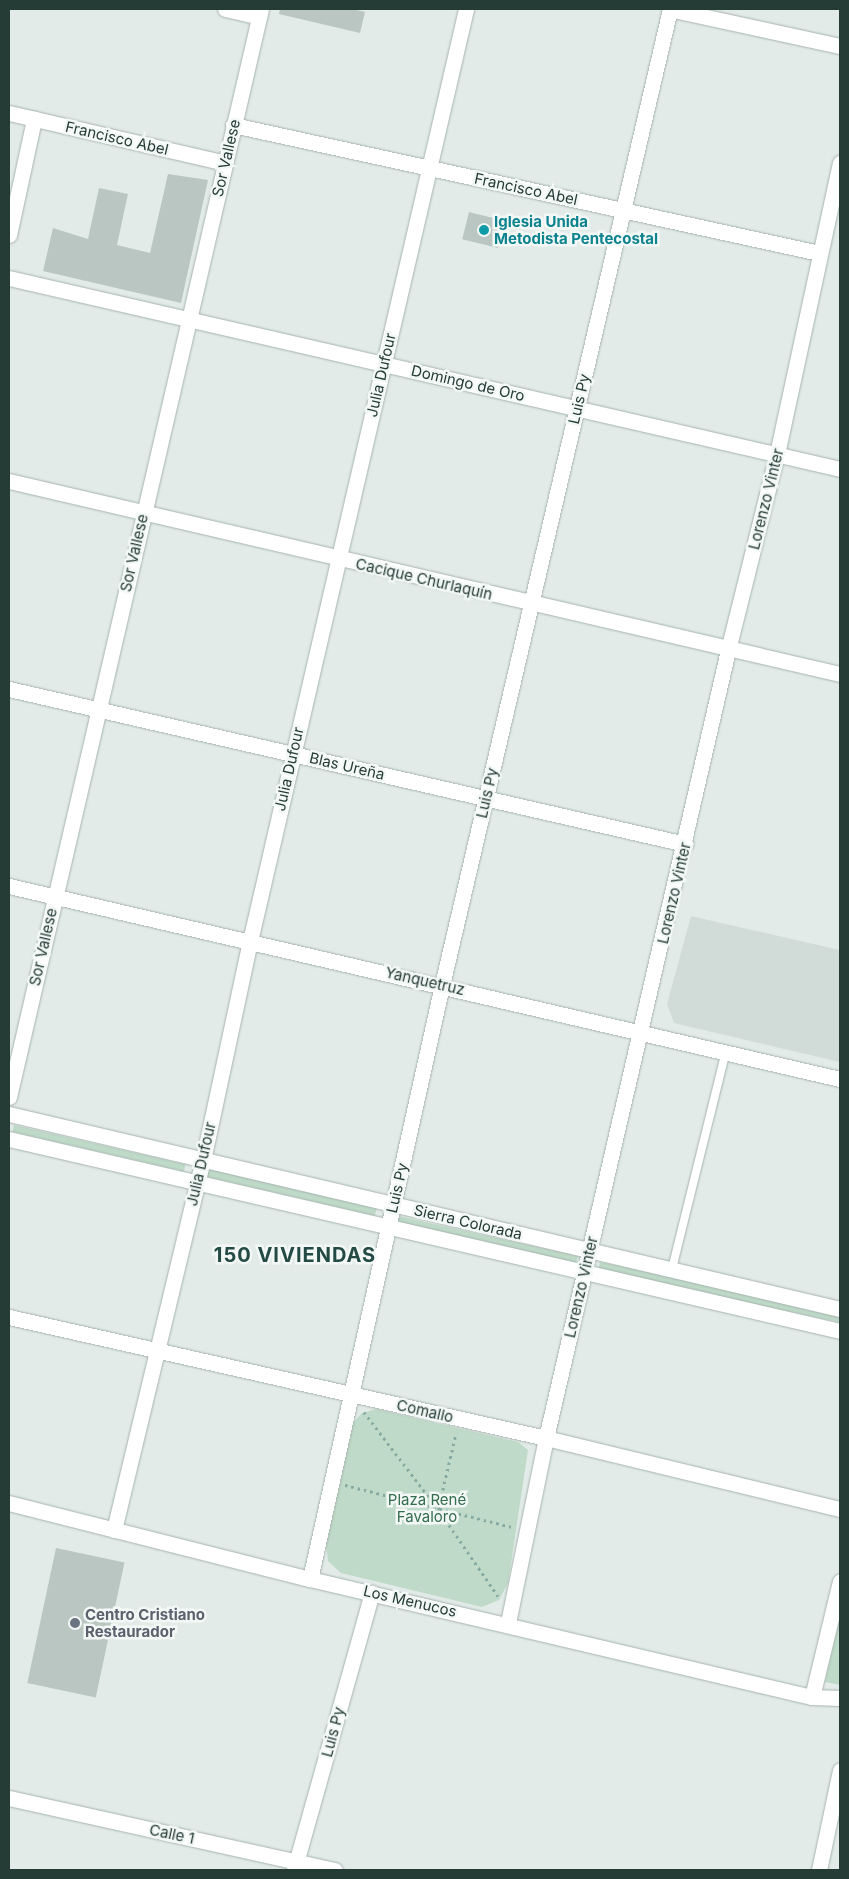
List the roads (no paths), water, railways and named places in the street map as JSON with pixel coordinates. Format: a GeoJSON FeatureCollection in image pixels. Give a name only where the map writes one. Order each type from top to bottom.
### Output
{"type":"FeatureCollection","features":[{"type":"Feature","properties":{"kind":"street"},"geometry":{"type":"LineString","coordinates":[[225,9],[260,13]]}},
{"type":"Feature","properties":{"kind":"street","name":"Julia Dufour"},"geometry":{"type":"LineString","coordinates":[[114,1530],[198,1183],[250,941],[337,559],[466,9]]}},
{"type":"Feature","properties":{"kind":"street"},"geometry":{"type":"LineString","coordinates":[[670,9],[840,46]]}},
{"type":"Feature","properties":{"kind":"street","name":"Luis Py"},"geometry":{"type":"LineString","coordinates":[[310,1579],[442,985],[670,9]]}},
{"type":"Feature","properties":{"kind":"street","name":"Sor Vallese"},"geometry":{"type":"LineString","coordinates":[[9,1097],[260,13]]}},
{"type":"Feature","properties":{"kind":"street","name":"Francisco Abel"},"geometry":{"type":"LineString","coordinates":[[9,113],[225,163]]}},
{"type":"Feature","properties":{"kind":"street"},"geometry":{"type":"LineString","coordinates":[[9,235],[34,119]]}},
{"type":"Feature","properties":{"kind":"street","name":"Francisco Abel"},"geometry":{"type":"LineString","coordinates":[[233,125],[819,253]]}},
{"type":"Feature","properties":{"kind":"street","name":"Lorenzo Vinter"},"geometry":{"type":"LineString","coordinates":[[508,1623],[546,1438],[642,1031],[728,650],[777,454],[819,253],[840,164]]}},
{"type":"Feature","properties":{"kind":"street","name":"Domingo de Oro"},"geometry":{"type":"LineString","coordinates":[[9,278],[840,469]]}},
{"type":"Feature","properties":{"kind":"street","name":"Cacique Churlaquín"},"geometry":{"type":"LineString","coordinates":[[9,481],[728,650],[840,674]]}},
{"type":"Feature","properties":{"kind":"street","name":"Blas Ureña"},"geometry":{"type":"LineString","coordinates":[[9,689],[685,844]]}},
{"type":"Feature","properties":{"kind":"street","name":"Yanquetruz"},"geometry":{"type":"LineString","coordinates":[[9,886],[840,1078]]}},
{"type":"Feature","properties":{"kind":"street","name":"Sierra Colorada"},"geometry":{"type":"LineString","coordinates":[[9,1114],[840,1308]]}},
{"type":"Feature","properties":{"kind":"street","name":"Sierra Colorada"},"geometry":{"type":"LineString","coordinates":[[9,1139],[840,1331]]}},
{"type":"Feature","properties":{"kind":"street","name":"Comallo"},"geometry":{"type":"LineString","coordinates":[[9,1317],[546,1438],[840,1509]]}},
{"type":"Feature","properties":{"kind":"street","name":"Los Menucos"},"geometry":{"type":"LineString","coordinates":[[9,1503],[310,1579],[508,1623],[812,1697],[840,1698]]}},
{"type":"Feature","properties":{"kind":"street"},"geometry":{"type":"LineString","coordinates":[[812,1697],[840,1581]]}},
{"type":"Feature","properties":{"kind":"street","name":"Luis Py"},"geometry":{"type":"LineString","coordinates":[[296,1866],[372,1593]]}},
{"type":"Feature","properties":{"kind":"street"},"geometry":{"type":"LineString","coordinates":[[820,1870],[840,1770]]}},
{"type":"Feature","properties":{"kind":"street","name":"Calle 1"},"geometry":{"type":"LineString","coordinates":[[9,1798],[296,1866],[335,1870]]}},
{"type":"Feature","properties":{"kind":"lane"},"geometry":{"type":"LineString","coordinates":[[672,1269],[726,1051]]}},
{"type":"Feature","properties":{"kind":"place","name":"Iglesia Unida Metodista Pentecostal"},"geometry":{"type":"Point","coordinates":[484,230]}},
{"type":"Feature","properties":{"kind":"place","name":"Centro Cristiano Restaurador"},"geometry":{"type":"Point","coordinates":[75,1623]}},
{"type":"Feature","properties":{"kind":"district","name":"150 VIVIENDAS"},"geometry":{"type":"Point","coordinates":[295,1255]}},
{"type":"Feature","properties":{"kind":"park label","name":"Plaza René Favaloro"},"geometry":{"type":"Point","coordinates":[427,1508]}}]}
